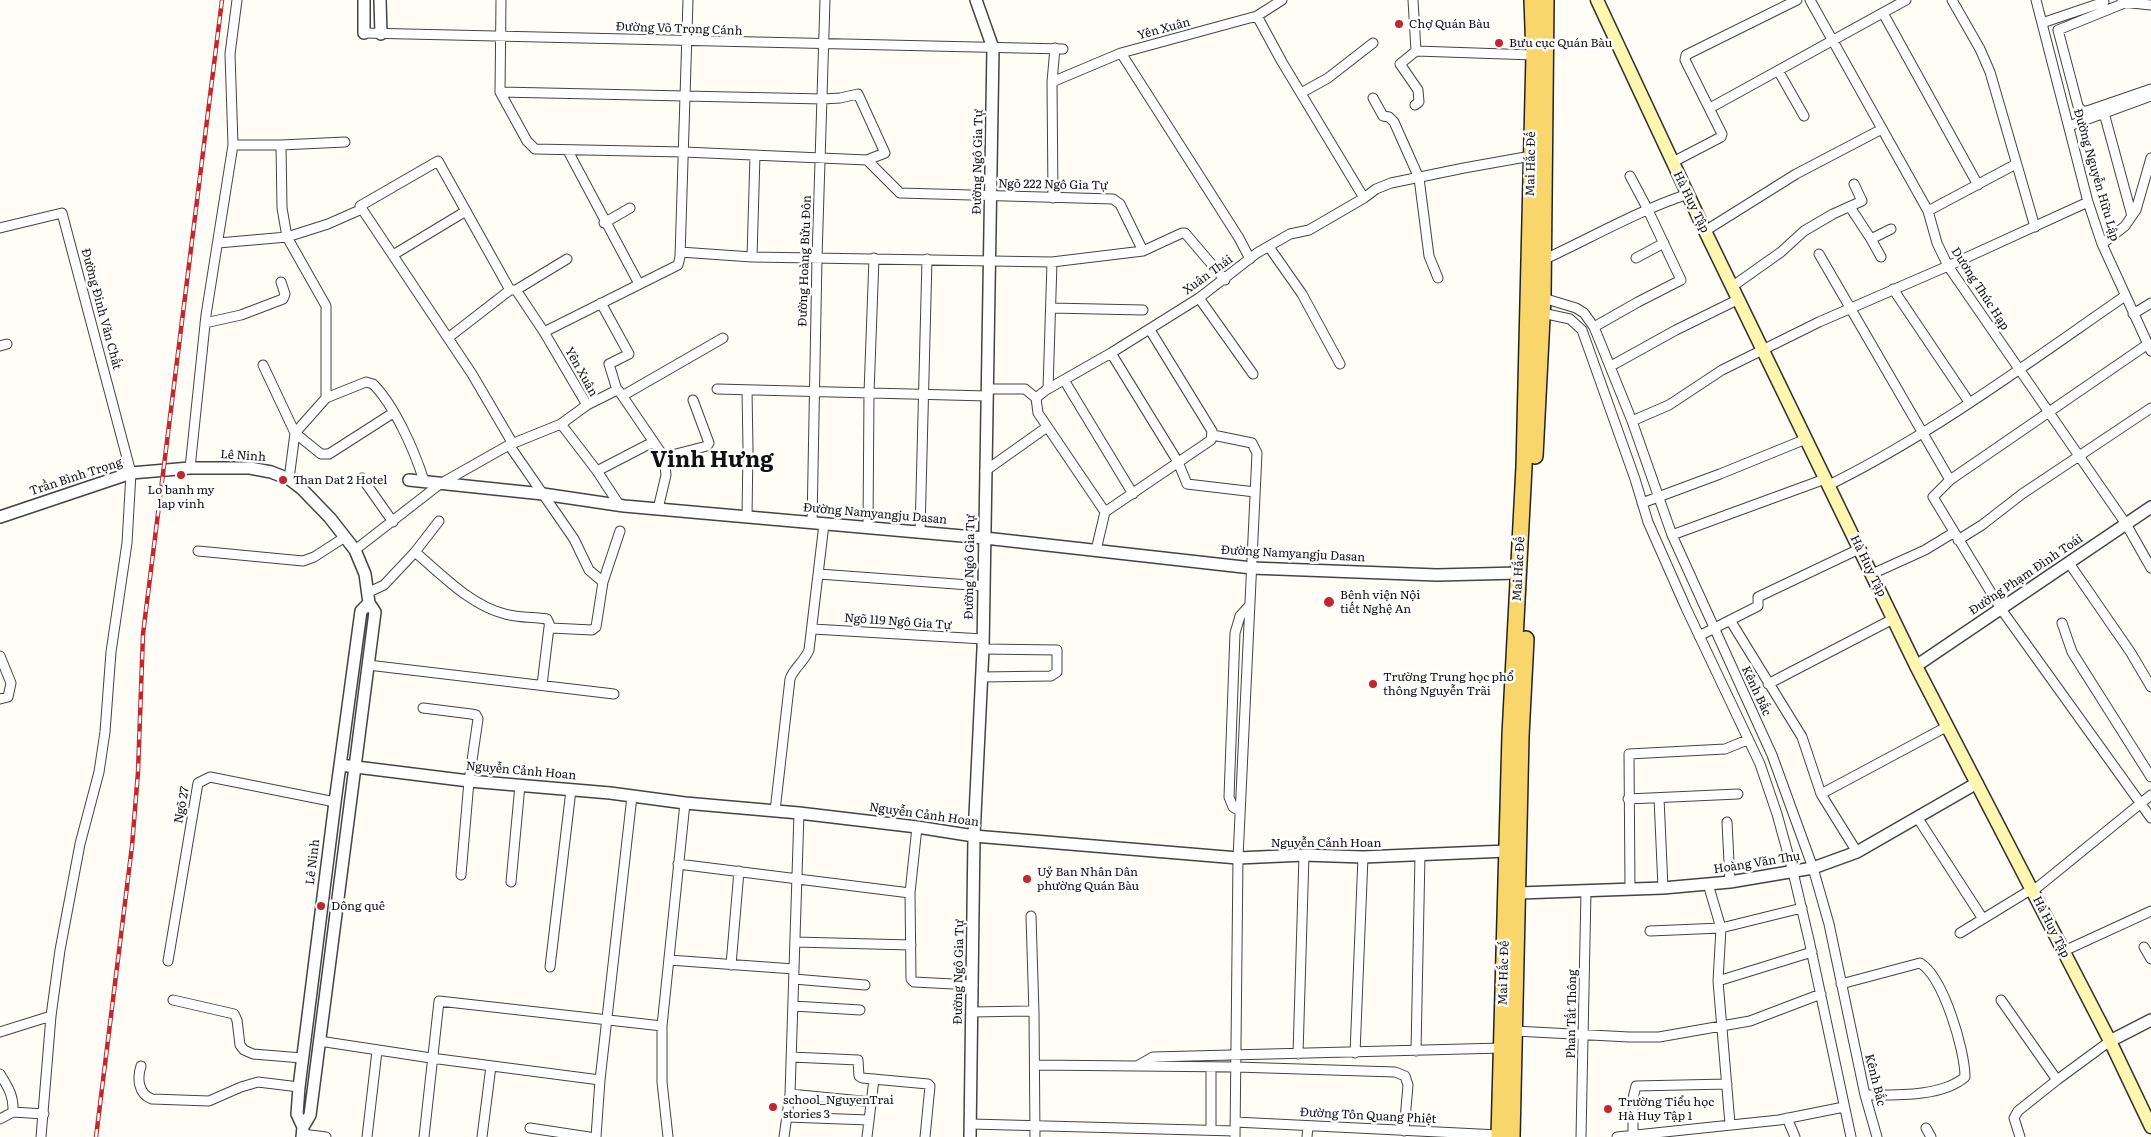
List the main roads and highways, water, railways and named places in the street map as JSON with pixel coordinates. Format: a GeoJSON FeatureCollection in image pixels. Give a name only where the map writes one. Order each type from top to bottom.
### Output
{"type":"FeatureCollection","features":[{"type":"Feature","properties":{"kind":"main road","name":"Mai Hắc Đế"},"geometry":{"type":"LineString","coordinates":[[1504,1136],[1502,1048],[1518,893],[1516,736],[1519,573],[1529,480],[1534,55],[1532,0]]}},
{"type":"Feature","properties":{"kind":"main road","name":"Mai Hắc Đế"},"geometry":{"type":"LineString","coordinates":[[1504,1136],[1515,1031],[1510,981],[1507,851],[1516,736],[1529,480],[1542,306],[1546,0]]}},
{"type":"Feature","properties":{"kind":"main road","name":"Hà Huy Tập"},"geometry":{"type":"LineString","coordinates":[[1597,0],[1705,231],[1916,666],[1978,782],[2110,1041],[2151,1127]]}},
{"type":"Feature","properties":{"kind":"railway"},"geometry":{"type":"LineString","coordinates":[[96,1137],[132,846],[138,772],[143,634],[222,0]]}},
{"type":"Feature","properties":{"kind":"place","name":"Chợ Quán Bàu"},"geometry":{"type":"Point","coordinates":[1399,24]}},
{"type":"Feature","properties":{"kind":"place","name":"Bưu cục Quán Bàu"},"geometry":{"type":"Point","coordinates":[1499,43]}},
{"type":"Feature","properties":{"kind":"place","name":"Lo banh my lap vinh"},"geometry":{"type":"Point","coordinates":[181,475]}},
{"type":"Feature","properties":{"kind":"place","name":"Than Dat 2 Hotel"},"geometry":{"type":"Point","coordinates":[283,480]}},
{"type":"Feature","properties":{"kind":"place","name":"Bệnh viện Nội tiết Nghệ An"},"geometry":{"type":"Point","coordinates":[1329,602]}},
{"type":"Feature","properties":{"kind":"place","name":"Trường Trung học phổ thông Nguyễn Trãi"},"geometry":{"type":"Point","coordinates":[1373,684]}},
{"type":"Feature","properties":{"kind":"place","name":"Uỷ Ban Nhân Dân phường Quán Bàu"},"geometry":{"type":"Point","coordinates":[1027,879]}},
{"type":"Feature","properties":{"kind":"place","name":"Dông quê"},"geometry":{"type":"Point","coordinates":[321,906]}},
{"type":"Feature","properties":{"kind":"place","name":"school_NguyenTrai stories 3"},"geometry":{"type":"Point","coordinates":[773,1107]}},
{"type":"Feature","properties":{"kind":"place","name":"Trường Tiểu học Hà Huy Tập 1"},"geometry":{"type":"Point","coordinates":[1608,1109]}},
{"type":"Feature","properties":{"kind":"district","name":"Vinh Hưng"},"geometry":{"type":"Point","coordinates":[712,461]}}]}
